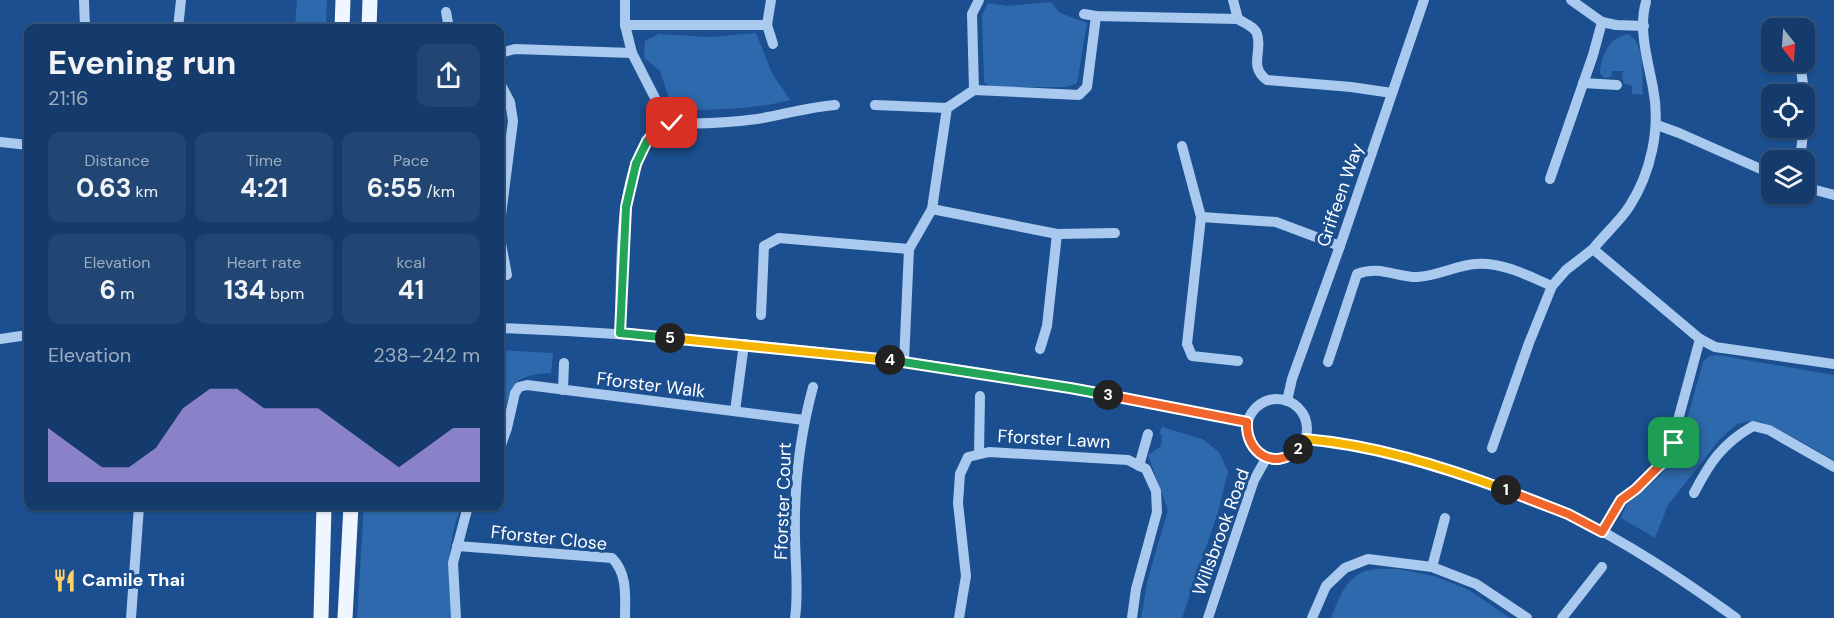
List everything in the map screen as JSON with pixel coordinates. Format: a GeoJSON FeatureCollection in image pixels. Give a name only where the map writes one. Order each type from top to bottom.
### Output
{"type":"FeatureCollection","features":[{"type":"Feature","properties":{"kind":"main road"},"geometry":{"type":"LineString","coordinates":[[342,24],[343,0]]}},
{"type":"Feature","properties":{"kind":"main road"},"geometry":{"type":"LineString","coordinates":[[369,24],[370,0]]}},
{"type":"Feature","properties":{"kind":"main road"},"geometry":{"type":"LineString","coordinates":[[321,618],[324,510]]}},
{"type":"Feature","properties":{"kind":"main road"},"geometry":{"type":"LineString","coordinates":[[345,618],[351,510]]}},
{"type":"Feature","properties":{"kind":"street"},"geometry":{"type":"LineString","coordinates":[[84,0],[85,24]]}},
{"type":"Feature","properties":{"kind":"street"},"geometry":{"type":"LineString","coordinates":[[178,24],[181,0]]}},
{"type":"Feature","properties":{"kind":"street"},"geometry":{"type":"LineString","coordinates":[[625,0],[625,25],[632,53],[656,98],[663,122]]}},
{"type":"Feature","properties":{"kind":"street"},"geometry":{"type":"LineString","coordinates":[[771,0],[767,25],[773,44]]}},
{"type":"Feature","properties":{"kind":"street"},"geometry":{"type":"LineString","coordinates":[[974,90],[972,14],[979,0]]}},
{"type":"Feature","properties":{"kind":"street"},"geometry":{"type":"LineString","coordinates":[[1233,0],[1238,19]]}},
{"type":"Feature","properties":{"kind":"street","name":"Griffeen Way"},"geometry":{"type":"LineString","coordinates":[[1287,401],[1292,379],[1424,0]]}},
{"type":"Feature","properties":{"kind":"street"},"geometry":{"type":"LineString","coordinates":[[1571,0],[1602,22],[1644,26]]}},
{"type":"Feature","properties":{"kind":"street"},"geometry":{"type":"LineString","coordinates":[[1492,448],[1528,343],[1552,286],[1566,270],[1593,249],[1629,207],[1654,145],[1657,125],[1644,26],[1643,11],[1646,2]]}},
{"type":"Feature","properties":{"kind":"street"},"geometry":{"type":"LineString","coordinates":[[446,12],[448,24]]}},
{"type":"Feature","properties":{"kind":"street"},"geometry":{"type":"LineString","coordinates":[[1084,14],[1238,19],[1253,28],[1257,34],[1257,66],[1260,75],[1268,80],[1392,93]]}},
{"type":"Feature","properties":{"kind":"street"},"geometry":{"type":"LineString","coordinates":[[875,105],[947,108],[974,90],[1079,94],[1087,87],[1096,16]]}},
{"type":"Feature","properties":{"kind":"street"},"geometry":{"type":"LineString","coordinates":[[1550,179],[1602,22]]}},
{"type":"Feature","properties":{"kind":"street"},"geometry":{"type":"LineString","coordinates":[[625,25],[767,25]]}},
{"type":"Feature","properties":{"kind":"street"},"geometry":{"type":"LineString","coordinates":[[504,51],[514,49],[632,53]]}},
{"type":"Feature","properties":{"kind":"street"},"geometry":{"type":"LineString","coordinates":[[1801,72],[1806,107],[1801,150]]}},
{"type":"Feature","properties":{"kind":"street"},"geometry":{"type":"LineString","coordinates":[[1583,83],[1617,85]]}},
{"type":"Feature","properties":{"kind":"street"},"geometry":{"type":"LineString","coordinates":[[504,90],[510,102],[513,121],[504,192]]}},
{"type":"Feature","properties":{"kind":"street"},"geometry":{"type":"LineString","coordinates":[[663,122],[702,123],[759,118],[812,107],[836,105]]}},
{"type":"Feature","properties":{"kind":"street"},"geometry":{"type":"LineString","coordinates":[[904,362],[909,249],[932,209],[947,108]]}},
{"type":"Feature","properties":{"kind":"street"},"geometry":{"type":"LineString","coordinates":[[620,333],[626,207],[634,169],[647,141],[663,122]]}},
{"type":"Feature","properties":{"kind":"street"},"geometry":{"type":"LineString","coordinates":[[1657,125],[1761,169]]}},
{"type":"Feature","properties":{"kind":"street"},"geometry":{"type":"LineString","coordinates":[[0,142],[24,145]]}},
{"type":"Feature","properties":{"kind":"street"},"geometry":{"type":"LineString","coordinates":[[1182,146],[1201,217],[1187,344],[1192,356],[1238,361]]}},
{"type":"Feature","properties":{"kind":"street"},"geometry":{"type":"LineString","coordinates":[[1815,190],[1834,195]]}},
{"type":"Feature","properties":{"kind":"street"},"geometry":{"type":"LineString","coordinates":[[932,209],[1057,234],[1115,233]]}},
{"type":"Feature","properties":{"kind":"street"},"geometry":{"type":"LineString","coordinates":[[1201,217],[1276,222],[1340,246]]}},
{"type":"Feature","properties":{"kind":"street"},"geometry":{"type":"LineString","coordinates":[[1040,349],[1047,326],[1057,234]]}},
{"type":"Feature","properties":{"kind":"street"},"geometry":{"type":"LineString","coordinates":[[761,315],[764,246],[778,238],[909,249]]}},
{"type":"Feature","properties":{"kind":"street"},"geometry":{"type":"LineString","coordinates":[[1593,249],[1700,339],[1715,347],[1834,364]]}},
{"type":"Feature","properties":{"kind":"street"},"geometry":{"type":"LineString","coordinates":[[504,259],[507,275]]}},
{"type":"Feature","properties":{"kind":"street"},"geometry":{"type":"LineString","coordinates":[[1328,362],[1358,274],[1368,270],[1415,277],[1443,273],[1476,264],[1495,265],[1504,266],[1552,286]]}},
{"type":"Feature","properties":{"kind":"street"},"geometry":{"type":"LineString","coordinates":[[504,328],[620,333],[904,362],[1070,388],[1247,422]]}},
{"type":"Feature","properties":{"kind":"street"},"geometry":{"type":"LineString","coordinates":[[0,339],[24,336]]}},
{"type":"Feature","properties":{"kind":"street"},"geometry":{"type":"LineString","coordinates":[[1602,532],[1621,500],[1636,489],[1668,457],[1674,443],[1700,339]]}},
{"type":"Feature","properties":{"kind":"street"},"geometry":{"type":"LineString","coordinates":[[735,411],[744,344]]}},
{"type":"Feature","properties":{"kind":"street"},"geometry":{"type":"LineString","coordinates":[[563,390],[564,363]]}},
{"type":"Feature","properties":{"kind":"street","name":"Fforster Walk"},"geometry":{"type":"LineString","coordinates":[[504,437],[515,393],[519,387],[527,385],[804,420]]}},
{"type":"Feature","properties":{"kind":"street","name":"Fforster Court"},"geometry":{"type":"LineString","coordinates":[[795,618],[798,592],[795,535],[796,490],[804,420],[813,387]]}},
{"type":"Feature","properties":{"kind":"street"},"geometry":{"type":"LineString","coordinates":[[979,453],[980,396]]}},
{"type":"Feature","properties":{"kind":"street"},"geometry":{"type":"LineString","coordinates":[[1277,399],[1287,401],[1302,413],[1307,430],[1300,447],[1285,458],[1267,458],[1259,453],[1248,440],[1247,422],[1258,405],[1267,400],[1277,399]]}},
{"type":"Feature","properties":{"kind":"street"},"geometry":{"type":"LineString","coordinates":[[1694,493],[1715,458],[1734,438],[1753,426],[1769,430],[1834,467]]}},
{"type":"Feature","properties":{"kind":"street"},"geometry":{"type":"LineString","coordinates":[[1132,618],[1136,589],[1157,512],[1156,491],[1146,469],[1139,466],[1148,434]]}},
{"type":"Feature","properties":{"kind":"street"},"geometry":{"type":"LineString","coordinates":[[1305,439],[1348,444],[1410,459],[1568,514],[1652,561],[1736,618]]}},
{"type":"Feature","properties":{"kind":"street","name":"Fforster Lawn"},"geometry":{"type":"LineString","coordinates":[[959,618],[966,576],[958,503],[960,474],[968,457],[988,452],[1128,460],[1139,466]]}},
{"type":"Feature","properties":{"kind":"street","name":"Willsbrook Road"},"geometry":{"type":"LineString","coordinates":[[1208,618],[1254,480],[1267,458]]}},
{"type":"Feature","properties":{"kind":"street"},"geometry":{"type":"LineString","coordinates":[[131,618],[139,510]]}},
{"type":"Feature","properties":{"kind":"street"},"geometry":{"type":"LineString","coordinates":[[456,618],[453,563],[467,510]]}},
{"type":"Feature","properties":{"kind":"street"},"geometry":{"type":"LineString","coordinates":[[1432,567],[1445,518]]}},
{"type":"Feature","properties":{"kind":"street","name":"Fforster Close"},"geometry":{"type":"LineString","coordinates":[[457,546],[612,558],[621,567],[625,587],[625,618]]}},
{"type":"Feature","properties":{"kind":"street"},"geometry":{"type":"LineString","coordinates":[[1312,618],[1326,586],[1345,568],[1368,559],[1432,567],[1476,584],[1527,618]]}},
{"type":"Feature","properties":{"kind":"street"},"geometry":{"type":"LineString","coordinates":[[1562,618],[1602,567]]}},
{"type":"Feature","properties":{"kind":"shaded area"},"geometry":{"type":"Polygon","coordinates":[[[297,0],[327,0],[326,24],[295,24],[297,0]]]}},
{"type":"Feature","properties":{"kind":"shaded area"},"geometry":{"type":"Polygon","coordinates":[[[1051,2],[1060,13],[1087,23],[1077,83],[1067,87],[991,87],[984,82],[982,15],[988,3],[1007,6],[1051,2]]]}},
{"type":"Feature","properties":{"kind":"shaded area"},"geometry":{"type":"Polygon","coordinates":[[[756,33],[772,73],[790,100],[747,108],[673,110],[660,71],[644,58],[645,41],[659,34],[709,37],[756,33]]]}},
{"type":"Feature","properties":{"kind":"shaded area"},"geometry":{"type":"Polygon","coordinates":[[[1628,34],[1634,39],[1641,53],[1643,95],[1632,94],[1632,86],[1625,84],[1622,79],[1623,71],[1612,71],[1611,77],[1605,78],[1600,73],[1607,48],[1616,39],[1628,34]]]}},
{"type":"Feature","properties":{"kind":"shaded area"},"geometry":{"type":"Polygon","coordinates":[[[504,350],[553,353],[551,373],[524,378],[512,388],[504,415],[504,350]]]}},
{"type":"Feature","properties":{"kind":"shaded area"},"geometry":{"type":"Polygon","coordinates":[[[1718,355],[1834,375],[1834,460],[1762,422],[1749,421],[1737,424],[1721,438],[1668,505],[1655,538],[1621,518],[1626,505],[1661,475],[1683,434],[1703,362],[1709,356],[1718,355]]]}},
{"type":"Feature","properties":{"kind":"shaded area"},"geometry":{"type":"Polygon","coordinates":[[[1162,427],[1202,439],[1219,452],[1228,472],[1218,512],[1182,618],[1141,618],[1147,582],[1168,510],[1148,455],[1161,446],[1162,435],[1159,434],[1162,427]]]}},
{"type":"Feature","properties":{"kind":"shaded area"},"geometry":{"type":"Polygon","coordinates":[[[364,510],[460,510],[451,547],[452,618],[357,618],[364,510]]]}},
{"type":"Feature","properties":{"kind":"shaded area"},"geometry":{"type":"Polygon","coordinates":[[[1372,569],[1398,569],[1434,576],[1469,590],[1510,618],[1331,618],[1344,589],[1361,572],[1372,569]]]}},
{"type":"Feature","properties":{"kind":"place","name":"Camile Thai"},"geometry":{"type":"Point","coordinates":[64,580]}},
{"type":"Feature","properties":{"kind":"route"},"geometry":{"type":"LineString","coordinates":[[672,123],[663,122],[647,141],[634,169],[626,207],[620,333],[904,362],[1070,388],[1247,422],[1248,440],[1259,453],[1267,458],[1285,458],[1293,454],[1305,439],[1348,444],[1410,459],[1497,487],[1568,514],[1602,532],[1621,500],[1636,489],[1668,457],[1674,443]]}}]}
